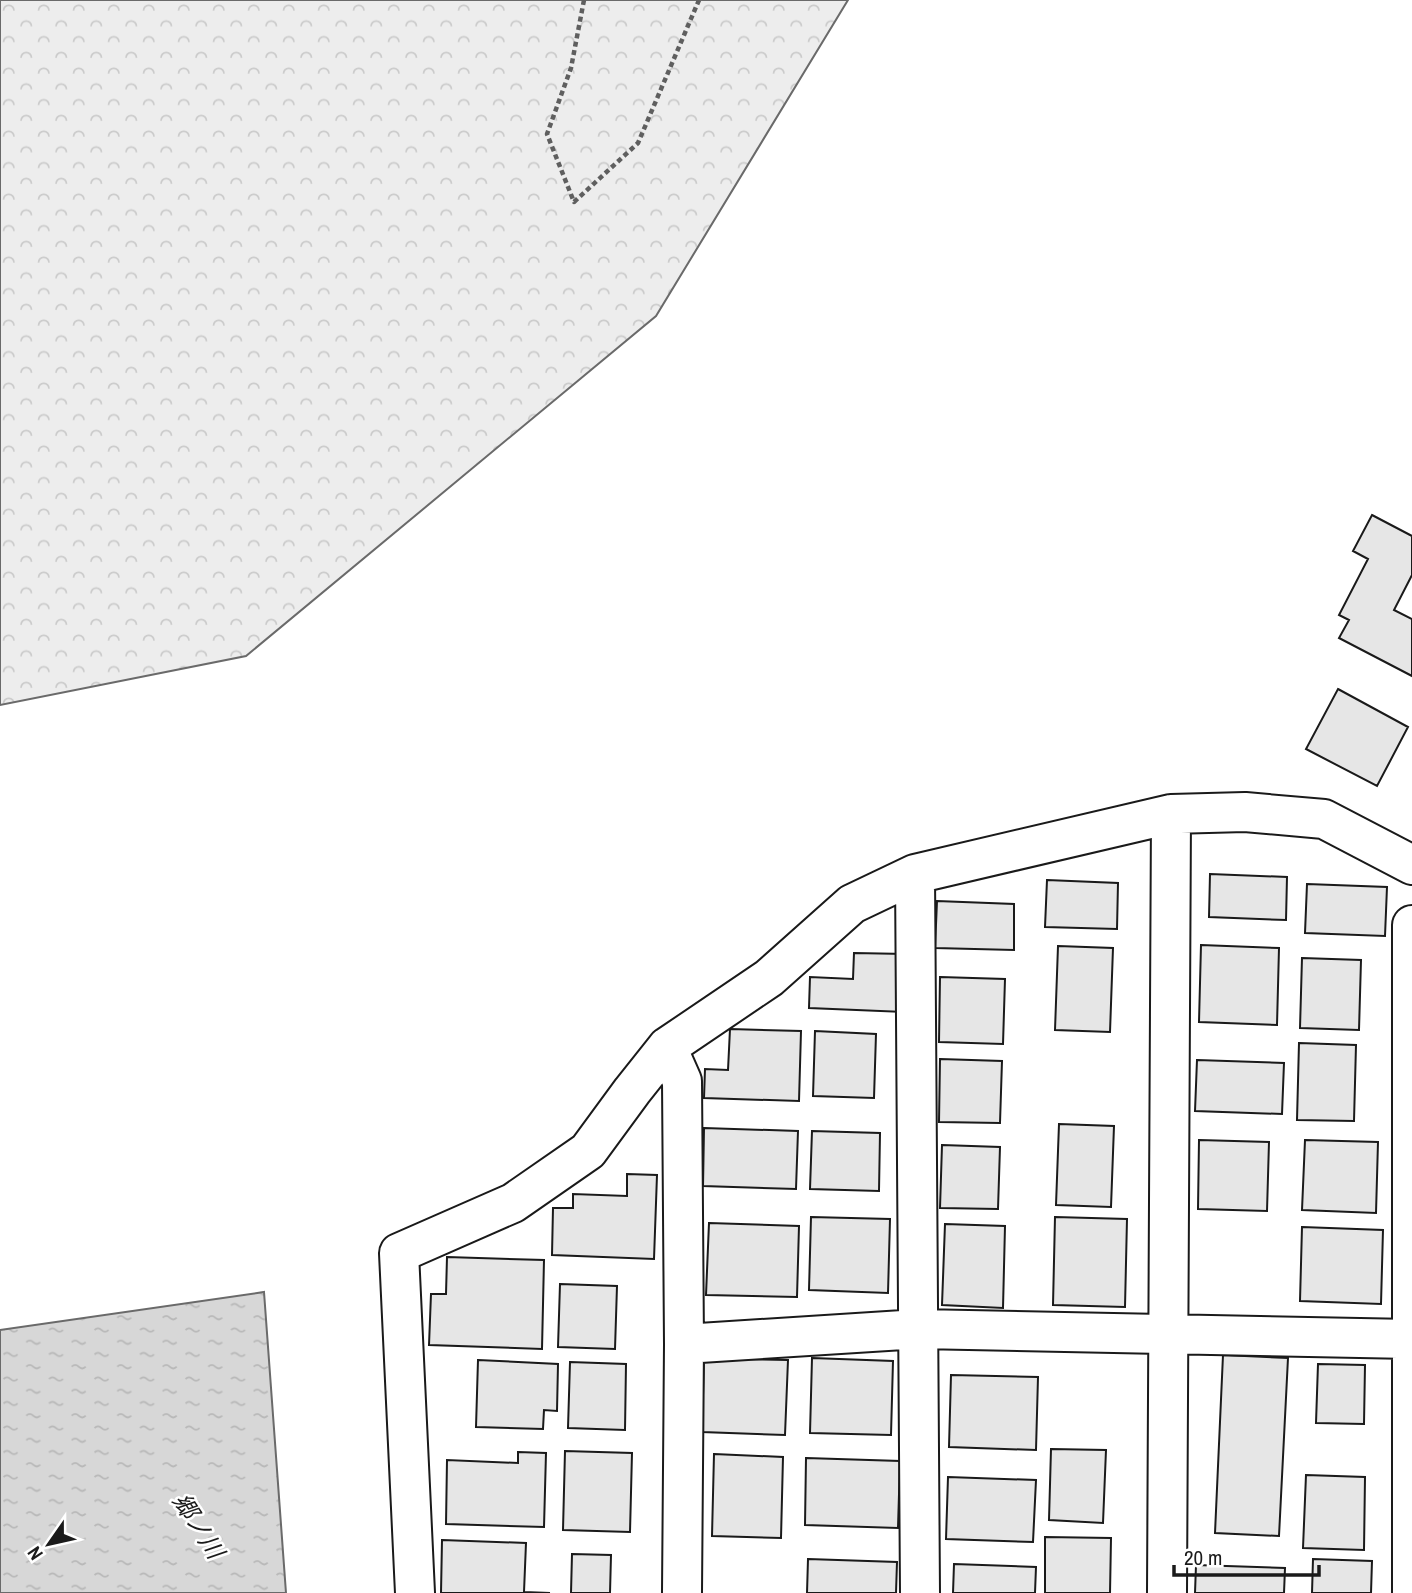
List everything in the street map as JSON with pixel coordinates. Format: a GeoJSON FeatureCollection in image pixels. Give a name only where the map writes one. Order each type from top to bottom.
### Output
{"type":"FeatureCollection","features":[{"type":"Feature","properties":{"kind":"street"},"geometry":{"type":"LineString","coordinates":[[415,1593],[399,1253],[513,1203],[588,1151],[667,1047],[769,978],[852,904],[915,874],[1171,814],[1245,812],[1324,819],[1412,864]]}},
{"type":"Feature","properties":{"kind":"street"},"geometry":{"type":"LineString","coordinates":[[1167,1593],[1171,814]]}},
{"type":"Feature","properties":{"kind":"street"},"geometry":{"type":"LineString","coordinates":[[915,874],[920,1593]]}},
{"type":"Feature","properties":{"kind":"street"},"geometry":{"type":"LineString","coordinates":[[1412,925],[1412,1593]]}},
{"type":"Feature","properties":{"kind":"street"},"geometry":{"type":"LineString","coordinates":[[667,1047],[682,1081],[682,1593]]}},
{"type":"Feature","properties":{"kind":"street"},"geometry":{"type":"LineString","coordinates":[[684,1344],[919,1329],[1411,1339]]}},
{"type":"Feature","properties":{"kind":"path"},"geometry":{"type":"LineString","coordinates":[[584,0],[571,68],[547,134],[574,202],[638,143],[699,0]]}},
{"type":"Feature","properties":{"kind":"green space"},"geometry":{"type":"Polygon","coordinates":[[[0,0],[848,0],[656,316],[246,656],[0,705],[0,0]]]}},
{"type":"Feature","properties":{"kind":"water","name":"郷ノ川"},"geometry":{"type":"Polygon","coordinates":[[[264,1292],[286,1593],[0,1593],[0,1330],[264,1292]]]}},
{"type":"Feature","properties":{"kind":"building"},"geometry":{"type":"Polygon","coordinates":[[[1372,515],[1412,536],[1412,575],[1394,610],[1412,619],[1412,676],[1339,638],[1349,620],[1339,615],[1368,559],[1353,551],[1372,515]]]}},
{"type":"Feature","properties":{"kind":"building"},"geometry":{"type":"Polygon","coordinates":[[[1338,689],[1408,727],[1377,786],[1306,749],[1338,689]]]}},
{"type":"Feature","properties":{"kind":"building"},"geometry":{"type":"Polygon","coordinates":[[[1210,874],[1287,877],[1286,920],[1209,917],[1210,874]]]}},
{"type":"Feature","properties":{"kind":"building"},"geometry":{"type":"Polygon","coordinates":[[[1047,880],[1118,883],[1117,929],[1045,927],[1047,880]]]}},
{"type":"Feature","properties":{"kind":"building"},"geometry":{"type":"Polygon","coordinates":[[[1307,884],[1387,887],[1385,936],[1305,933],[1307,884]]]}},
{"type":"Feature","properties":{"kind":"building"},"geometry":{"type":"Polygon","coordinates":[[[937,901],[1014,904],[1014,950],[935,948],[937,901]]]}},
{"type":"Feature","properties":{"kind":"building"},"geometry":{"type":"Polygon","coordinates":[[[1201,945],[1279,948],[1277,1025],[1199,1022],[1201,945]]]}},
{"type":"Feature","properties":{"kind":"building"},"geometry":{"type":"Polygon","coordinates":[[[1058,946],[1113,948],[1110,1032],[1055,1030],[1058,946]]]}},
{"type":"Feature","properties":{"kind":"building"},"geometry":{"type":"Polygon","coordinates":[[[854,953],[906,954],[904,1012],[809,1008],[810,977],[853,979],[854,953]]]}},
{"type":"Feature","properties":{"kind":"building"},"geometry":{"type":"Polygon","coordinates":[[[1302,958],[1361,960],[1359,1030],[1300,1028],[1302,958]]]}},
{"type":"Feature","properties":{"kind":"building"},"geometry":{"type":"Polygon","coordinates":[[[940,977],[1005,979],[1003,1044],[939,1042],[940,977]]]}},
{"type":"Feature","properties":{"kind":"building"},"geometry":{"type":"Polygon","coordinates":[[[730,1029],[801,1031],[799,1101],[704,1098],[705,1069],[728,1070],[730,1029]]]}},
{"type":"Feature","properties":{"kind":"building"},"geometry":{"type":"Polygon","coordinates":[[[815,1031],[876,1034],[874,1098],[813,1096],[815,1031]]]}},
{"type":"Feature","properties":{"kind":"building"},"geometry":{"type":"Polygon","coordinates":[[[1299,1043],[1356,1045],[1354,1121],[1297,1120],[1299,1043]]]}},
{"type":"Feature","properties":{"kind":"building"},"geometry":{"type":"Polygon","coordinates":[[[940,1059],[1002,1061],[1000,1123],[939,1122],[940,1059]]]}},
{"type":"Feature","properties":{"kind":"building"},"geometry":{"type":"Polygon","coordinates":[[[1197,1060],[1284,1063],[1282,1114],[1195,1111],[1197,1060]]]}},
{"type":"Feature","properties":{"kind":"building"},"geometry":{"type":"Polygon","coordinates":[[[1059,1124],[1114,1126],[1111,1207],[1056,1205],[1059,1124]]]}},
{"type":"Feature","properties":{"kind":"building"},"geometry":{"type":"Polygon","coordinates":[[[704,1128],[798,1131],[796,1189],[703,1186],[704,1128]]]}},
{"type":"Feature","properties":{"kind":"building"},"geometry":{"type":"Polygon","coordinates":[[[812,1131],[880,1133],[879,1191],[810,1189],[812,1131]]]}},
{"type":"Feature","properties":{"kind":"building"},"geometry":{"type":"Polygon","coordinates":[[[1199,1140],[1269,1142],[1267,1211],[1198,1209],[1199,1140]]]}},
{"type":"Feature","properties":{"kind":"building"},"geometry":{"type":"Polygon","coordinates":[[[1305,1140],[1378,1142],[1376,1213],[1302,1210],[1305,1140]]]}},
{"type":"Feature","properties":{"kind":"building"},"geometry":{"type":"Polygon","coordinates":[[[942,1145],[1000,1147],[998,1209],[940,1208],[942,1145]]]}},
{"type":"Feature","properties":{"kind":"building"},"geometry":{"type":"Polygon","coordinates":[[[627,1174],[657,1175],[654,1259],[552,1255],[553,1208],[573,1208],[573,1194],[627,1196],[627,1174]]]}},
{"type":"Feature","properties":{"kind":"building"},"geometry":{"type":"Polygon","coordinates":[[[811,1217],[890,1219],[888,1293],[809,1290],[811,1217]]]}},
{"type":"Feature","properties":{"kind":"building"},"geometry":{"type":"Polygon","coordinates":[[[1055,1217],[1127,1219],[1125,1307],[1053,1305],[1055,1217]]]}},
{"type":"Feature","properties":{"kind":"building"},"geometry":{"type":"Polygon","coordinates":[[[709,1223],[799,1226],[797,1297],[706,1295],[709,1223]]]}},
{"type":"Feature","properties":{"kind":"building"},"geometry":{"type":"Polygon","coordinates":[[[945,1224],[1005,1226],[1003,1308],[942,1305],[945,1224]]]}},
{"type":"Feature","properties":{"kind":"building"},"geometry":{"type":"Polygon","coordinates":[[[1302,1227],[1383,1230],[1381,1304],[1300,1301],[1302,1227]]]}},
{"type":"Feature","properties":{"kind":"building"},"geometry":{"type":"Polygon","coordinates":[[[447,1257],[544,1260],[542,1349],[429,1345],[431,1294],[446,1294],[447,1257]]]}},
{"type":"Feature","properties":{"kind":"building"},"geometry":{"type":"Polygon","coordinates":[[[560,1284],[617,1286],[615,1349],[558,1347],[560,1284]]]}},
{"type":"Feature","properties":{"kind":"building"},"geometry":{"type":"Polygon","coordinates":[[[1223,1355],[1288,1358],[1279,1536],[1215,1533],[1223,1355]]]}},
{"type":"Feature","properties":{"kind":"building"},"geometry":{"type":"Polygon","coordinates":[[[704,1358],[788,1360],[785,1435],[702,1432],[704,1358]]]}},
{"type":"Feature","properties":{"kind":"building"},"geometry":{"type":"Polygon","coordinates":[[[812,1358],[893,1361],[891,1435],[810,1433],[812,1358]]]}},
{"type":"Feature","properties":{"kind":"building"},"geometry":{"type":"Polygon","coordinates":[[[478,1360],[558,1364],[557,1411],[544,1410],[543,1429],[476,1427],[478,1360]]]}},
{"type":"Feature","properties":{"kind":"building"},"geometry":{"type":"Polygon","coordinates":[[[570,1362],[626,1364],[625,1430],[568,1428],[570,1362]]]}},
{"type":"Feature","properties":{"kind":"building"},"geometry":{"type":"Polygon","coordinates":[[[1318,1364],[1365,1365],[1364,1424],[1316,1423],[1318,1364]]]}},
{"type":"Feature","properties":{"kind":"building"},"geometry":{"type":"Polygon","coordinates":[[[951,1375],[1038,1377],[1036,1450],[949,1447],[951,1375]]]}},
{"type":"Feature","properties":{"kind":"building"},"geometry":{"type":"Polygon","coordinates":[[[1051,1449],[1106,1450],[1103,1523],[1049,1520],[1051,1449]]]}},
{"type":"Feature","properties":{"kind":"building"},"geometry":{"type":"Polygon","coordinates":[[[565,1451],[632,1453],[630,1532],[563,1530],[565,1451]]]}},
{"type":"Feature","properties":{"kind":"building"},"geometry":{"type":"Polygon","coordinates":[[[518,1452],[546,1453],[544,1527],[446,1524],[447,1460],[518,1463],[518,1452]]]}},
{"type":"Feature","properties":{"kind":"building"},"geometry":{"type":"Polygon","coordinates":[[[714,1454],[783,1457],[781,1538],[712,1536],[714,1454]]]}},
{"type":"Feature","properties":{"kind":"building"},"geometry":{"type":"Polygon","coordinates":[[[806,1458],[900,1461],[898,1528],[805,1525],[806,1458]]]}},
{"type":"Feature","properties":{"kind":"building"},"geometry":{"type":"Polygon","coordinates":[[[1306,1475],[1365,1477],[1364,1550],[1303,1548],[1306,1475]]]}},
{"type":"Feature","properties":{"kind":"building"},"geometry":{"type":"Polygon","coordinates":[[[948,1477],[1036,1480],[1033,1542],[946,1539],[948,1477]]]}},
{"type":"Feature","properties":{"kind":"building"},"geometry":{"type":"Polygon","coordinates":[[[1045,1537],[1111,1538],[1110,1593],[1045,1593],[1045,1537]]]}},
{"type":"Feature","properties":{"kind":"building"},"geometry":{"type":"Polygon","coordinates":[[[442,1540],[526,1543],[524,1592],[550,1593],[441,1593],[442,1540]]]}},
{"type":"Feature","properties":{"kind":"building"},"geometry":{"type":"Polygon","coordinates":[[[572,1554],[611,1555],[610,1593],[571,1593],[572,1554]]]}},
{"type":"Feature","properties":{"kind":"building"},"geometry":{"type":"Polygon","coordinates":[[[808,1559],[897,1562],[896,1593],[807,1593],[808,1559]]]}},
{"type":"Feature","properties":{"kind":"building"},"geometry":{"type":"Polygon","coordinates":[[[1313,1559],[1372,1561],[1371,1593],[1312,1593],[1313,1559]]]}},
{"type":"Feature","properties":{"kind":"building"},"geometry":{"type":"Polygon","coordinates":[[[954,1564],[1036,1567],[1035,1593],[953,1593],[954,1564]]]}},
{"type":"Feature","properties":{"kind":"building"},"geometry":{"type":"Polygon","coordinates":[[[1196,1565],[1285,1568],[1284,1593],[1195,1593],[1196,1565]]]}}]}
